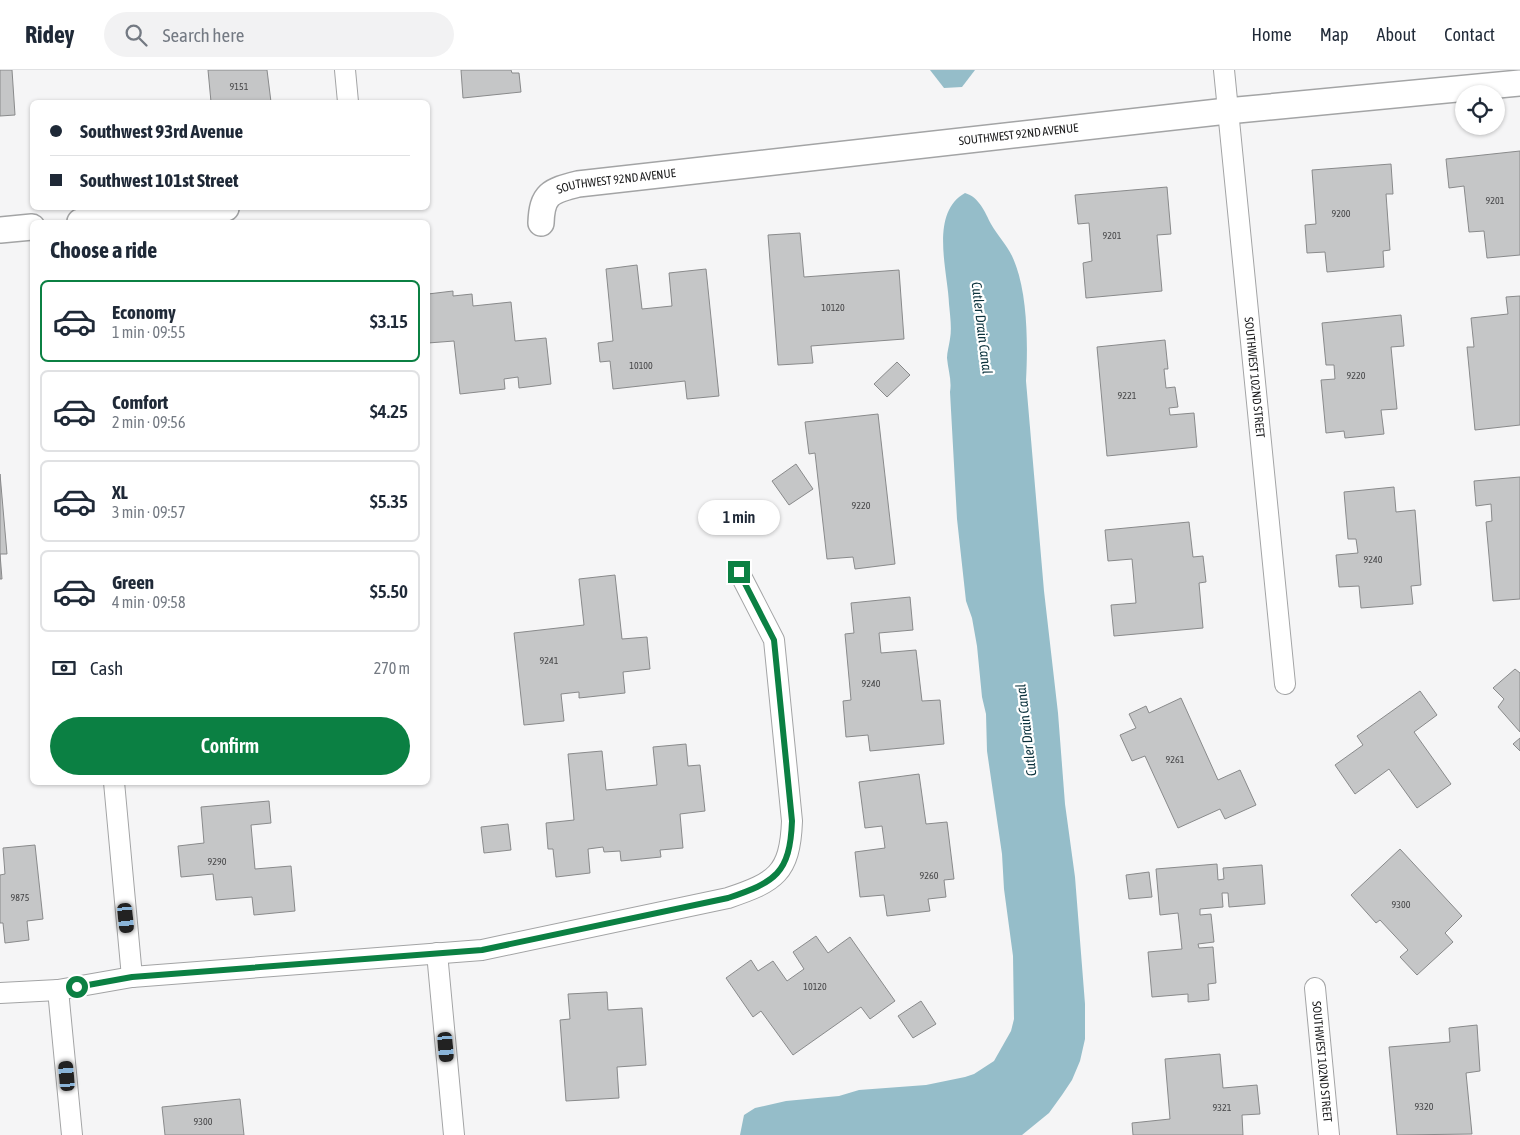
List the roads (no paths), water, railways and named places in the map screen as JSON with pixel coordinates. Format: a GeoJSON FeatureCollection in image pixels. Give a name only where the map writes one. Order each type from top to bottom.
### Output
{"type":"FeatureCollection","features":[{"type":"Feature","properties":{"kind":"street"},"geometry":{"type":"LineString","coordinates":[[345,70],[348,100]]}},
{"type":"Feature","properties":{"kind":"street","name":"SOUTHWEST 102ND STREET"},"geometry":{"type":"LineString","coordinates":[[1224,70],[1285,684]]}},
{"type":"Feature","properties":{"kind":"street","name":"SOUTHWEST 92ND AVENUE"},"geometry":{"type":"LineString","coordinates":[[541,223],[544,200],[552,193],[564,187],[578,184],[1227,111],[1520,82]]}},
{"type":"Feature","properties":{"kind":"street"},"geometry":{"type":"LineString","coordinates":[[101,220],[205,210]]}},
{"type":"Feature","properties":{"kind":"street"},"geometry":{"type":"LineString","coordinates":[[0,230],[30,227]]}},
{"type":"Feature","properties":{"kind":"street"},"geometry":{"type":"LineString","coordinates":[[0,993],[58,990],[132,977],[482,950],[728,898],[757,887],[780,870],[787,860],[792,828],[774,640],[739,572]]}},
{"type":"Feature","properties":{"kind":"street"},"geometry":{"type":"LineString","coordinates":[[114,785],[132,977]]}},
{"type":"Feature","properties":{"kind":"street"},"geometry":{"type":"LineString","coordinates":[[437,953],[454,1135]]}},
{"type":"Feature","properties":{"kind":"street","name":"SOUTHWEST 102ND STREET"},"geometry":{"type":"LineString","coordinates":[[1315,988],[1329,1135]]}},
{"type":"Feature","properties":{"kind":"street"},"geometry":{"type":"LineString","coordinates":[[58,990],[72,1135]]}},
{"type":"Feature","properties":{"kind":"water"},"geometry":{"type":"Polygon","coordinates":[[[930,70],[975,70],[962,87],[944,88],[930,70]]]}},
{"type":"Feature","properties":{"kind":"water","name":"Cutler Drain Canal"},"geometry":{"type":"Polygon","coordinates":[[[965,193],[974,198],[981,206],[993,228],[1010,252],[1017,270],[1024,301],[1027,334],[1026,381],[1044,591],[1058,713],[1065,804],[1075,877],[1085,1004],[1085,1039],[1080,1061],[1072,1080],[1049,1113],[1022,1135],[740,1135],[744,1115],[755,1108],[786,1101],[839,1096],[859,1090],[926,1085],[974,1074],[994,1061],[1011,1031],[1014,1019],[1013,956],[1004,889],[1002,854],[987,751],[986,714],[982,697],[977,646],[972,618],[966,601],[957,519],[951,383],[947,358],[951,326],[944,260],[944,228],[947,214],[954,202],[965,193]]]}}]}
